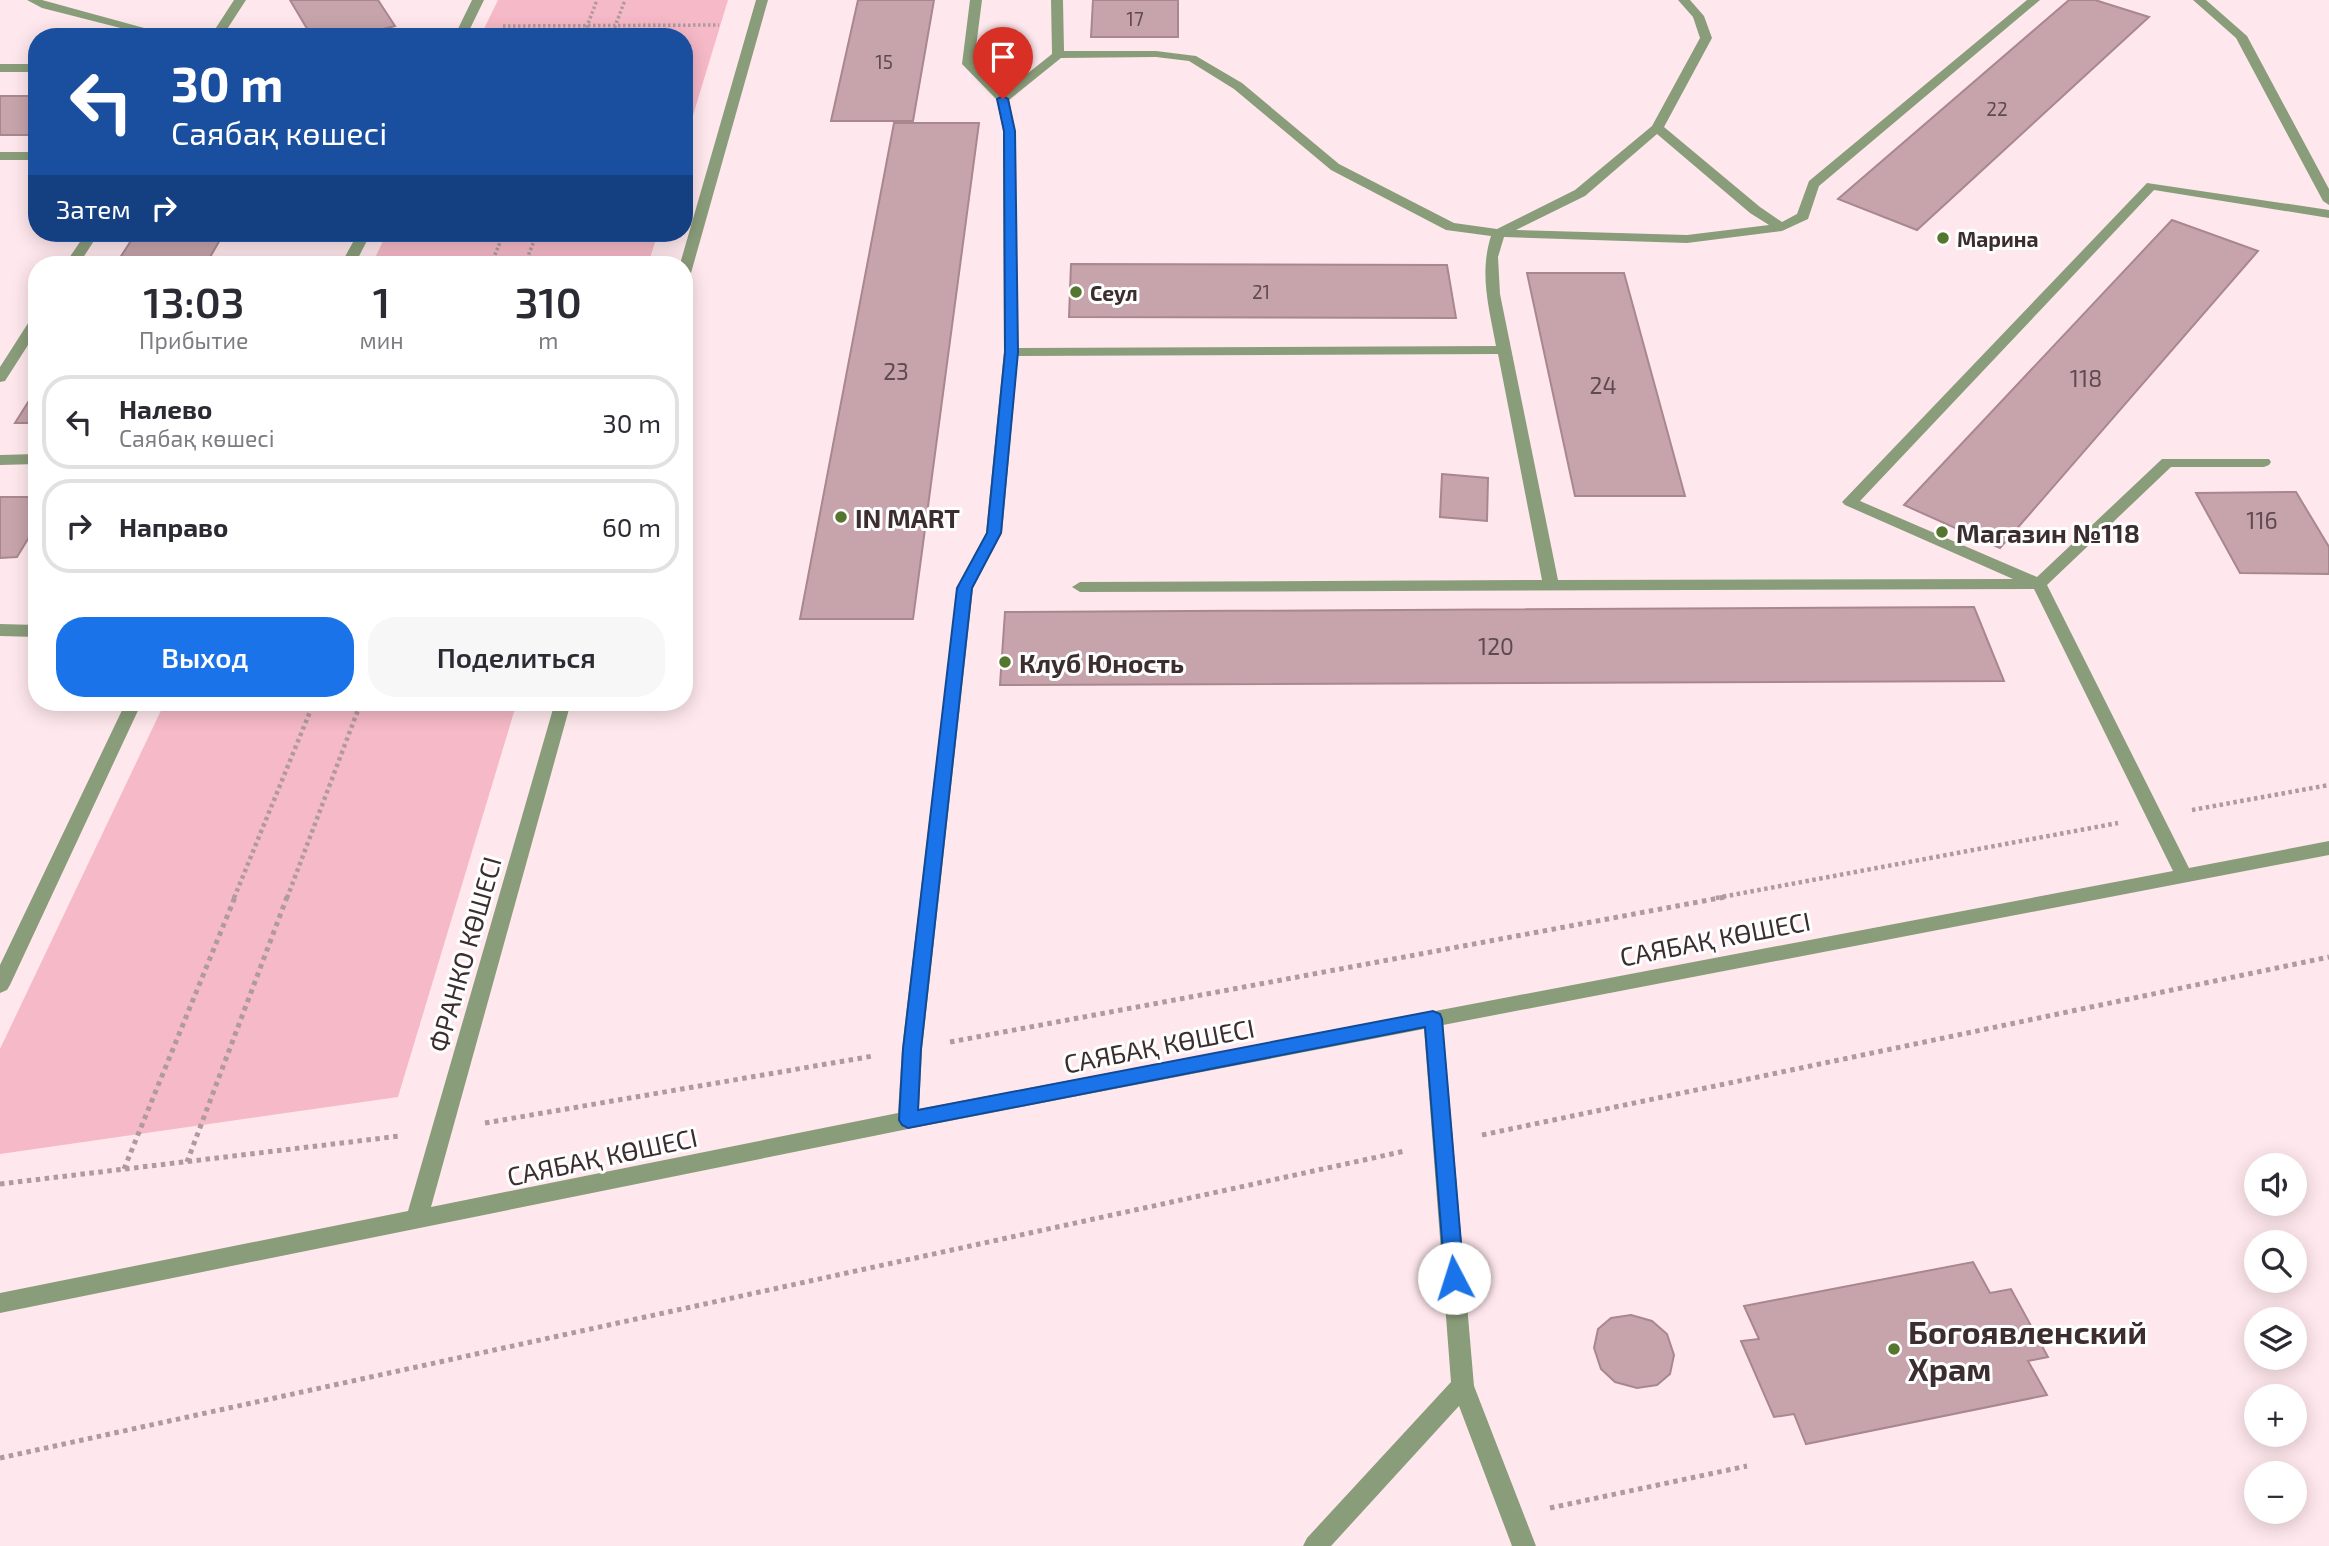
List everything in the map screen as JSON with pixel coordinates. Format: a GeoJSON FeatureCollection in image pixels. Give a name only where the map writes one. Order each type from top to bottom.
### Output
{"type":"FeatureCollection","features":[{"type":"Feature","properties":{"kind":"street"},"geometry":{"type":"LineString","coordinates":[[33,0],[46,6],[135,28]]}},
{"type":"Feature","properties":{"kind":"street"},"geometry":{"type":"LineString","coordinates":[[222,28],[240,0]]}},
{"type":"Feature","properties":{"kind":"street"},"geometry":{"type":"LineString","coordinates":[[465,28],[478,0]]}},
{"type":"Feature","properties":{"kind":"street"},"geometry":{"type":"LineString","coordinates":[[693,241],[762,0]]}},
{"type":"Feature","properties":{"kind":"street"},"geometry":{"type":"LineString","coordinates":[[908,1120],[912,1049],[965,588],[994,533],[1011,352],[1009,131],[1003,99],[968,64],[976,0]]}},
{"type":"Feature","properties":{"kind":"street"},"geometry":{"type":"LineString","coordinates":[[1057,0],[1058,55]]}},
{"type":"Feature","properties":{"kind":"street"},"geometry":{"type":"LineString","coordinates":[[1551,585],[1503,350],[1493,294],[1491,257],[1499,233],[1580,193],[1657,128],[1706,38],[1698,16],[1685,0]]}},
{"type":"Feature","properties":{"kind":"street"},"geometry":{"type":"LineString","coordinates":[[1003,99],[1058,55],[1156,54],[1192,58],[1238,86],[1335,167],[1451,227],[1499,233],[1687,239],[1782,227],[1803,216],[1813,184],[2034,0]]}},
{"type":"Feature","properties":{"kind":"street"},"geometry":{"type":"LineString","coordinates":[[2199,0],[2241,36],[2329,201]]}},
{"type":"Feature","properties":{"kind":"street"},"geometry":{"type":"LineString","coordinates":[[0,68],[28,68]]}},
{"type":"Feature","properties":{"kind":"street"},"geometry":{"type":"LineString","coordinates":[[1657,128],[1755,210],[1782,227]]}},
{"type":"Feature","properties":{"kind":"street"},"geometry":{"type":"LineString","coordinates":[[0,156],[28,156]]}},
{"type":"Feature","properties":{"kind":"street"},"geometry":{"type":"LineString","coordinates":[[2184,875],[2039,584],[1850,502],[2151,186],[2329,214]]}},
{"type":"Feature","properties":{"kind":"street"},"geometry":{"type":"LineString","coordinates":[[0,379],[28,334]]}},
{"type":"Feature","properties":{"kind":"street"},"geometry":{"type":"LineString","coordinates":[[1011,352],[1503,350]]}},
{"type":"Feature","properties":{"kind":"street"},"geometry":{"type":"LineString","coordinates":[[0,460],[28,460]]}},
{"type":"Feature","properties":{"kind":"street"},"geometry":{"type":"LineString","coordinates":[[1080,587],[2039,584],[2167,462],[2264,462]]}},
{"type":"Feature","properties":{"kind":"street"},"geometry":{"type":"LineString","coordinates":[[0,630],[28,631]]}},
{"type":"Feature","properties":{"kind":"street"},"geometry":{"type":"LineString","coordinates":[[0,985],[130,711]]}},
{"type":"Feature","properties":{"kind":"street","name":"ФРАНКО КӨШЕСІ"},"geometry":{"type":"LineString","coordinates":[[416,1221],[560,711]]}},
{"type":"Feature","properties":{"kind":"street","name":"САЯБАҚ КӨШЕСІ"},"geometry":{"type":"LineString","coordinates":[[0,1303],[908,1120],[2329,848]]}},
{"type":"Feature","properties":{"kind":"street"},"geometry":{"type":"LineString","coordinates":[[1433,1019],[1463,1386],[1524,1546]]}},
{"type":"Feature","properties":{"kind":"street"},"geometry":{"type":"LineString","coordinates":[[1315,1546],[1463,1386]]}},
{"type":"Feature","properties":{"kind":"path"},"geometry":{"type":"LineString","coordinates":[[588,26],[597,0]]}},
{"type":"Feature","properties":{"kind":"path"},"geometry":{"type":"LineString","coordinates":[[614,28],[625,0]]}},
{"type":"Feature","properties":{"kind":"path"},"geometry":{"type":"LineString","coordinates":[[546,28],[754,25]]}},
{"type":"Feature","properties":{"kind":"path"},"geometry":{"type":"LineString","coordinates":[[124,1169],[310,711]]}},
{"type":"Feature","properties":{"kind":"path"},"geometry":{"type":"LineString","coordinates":[[187,1162],[357,711]]}},
{"type":"Feature","properties":{"kind":"path"},"geometry":{"type":"LineString","coordinates":[[0,1184],[442,1130],[912,1049],[2329,785]]}},
{"type":"Feature","properties":{"kind":"path"},"geometry":{"type":"LineString","coordinates":[[0,1458],[1444,1143],[2329,957]]}},
{"type":"Feature","properties":{"kind":"path"},"geometry":{"type":"LineString","coordinates":[[1511,1516],[1747,1466]]}},
{"type":"Feature","properties":{"kind":"shaded area"},"geometry":{"type":"Polygon","coordinates":[[[498,0],[728,0],[693,115],[693,28],[484,28],[498,0]]]}},
{"type":"Feature","properties":{"kind":"shaded area"},"geometry":{"type":"Polygon","coordinates":[[[383,242],[655,242],[651,256],[376,256],[383,242]]]}},
{"type":"Feature","properties":{"kind":"shaded area"},"geometry":{"type":"Polygon","coordinates":[[[161,711],[514,711],[398,1097],[0,1154],[0,1049],[161,711]]]}},
{"type":"Feature","properties":{"kind":"building"},"geometry":{"type":"Polygon","coordinates":[[[290,0],[378,0],[395,26],[387,28],[307,28],[290,0]]]}},
{"type":"Feature","properties":{"kind":"building"},"geometry":{"type":"Polygon","coordinates":[[[858,0],[934,0],[913,121],[831,121],[858,0]]]}},
{"type":"Feature","properties":{"kind":"building"},"geometry":{"type":"Polygon","coordinates":[[[1093,0],[1178,0],[1178,37],[1091,37],[1093,0]]]}},
{"type":"Feature","properties":{"kind":"building"},"geometry":{"type":"Polygon","coordinates":[[[2069,0],[2095,0],[2149,17],[1917,230],[1838,199],[2069,0]]]}},
{"type":"Feature","properties":{"kind":"building"},"geometry":{"type":"Polygon","coordinates":[[[0,96],[28,96],[28,135],[0,135],[0,96]]]}},
{"type":"Feature","properties":{"kind":"building"},"geometry":{"type":"Polygon","coordinates":[[[894,123],[979,123],[913,619],[800,619],[894,123]]]}},
{"type":"Feature","properties":{"kind":"building"},"geometry":{"type":"Polygon","coordinates":[[[2172,220],[2258,251],[2000,548],[1904,505],[2172,220]]]}},
{"type":"Feature","properties":{"kind":"building"},"geometry":{"type":"Polygon","coordinates":[[[130,242],[219,242],[211,256],[121,256],[130,242]]]}},
{"type":"Feature","properties":{"kind":"building"},"geometry":{"type":"Polygon","coordinates":[[[1071,264],[1447,265],[1456,318],[1069,317],[1071,264]]]}},
{"type":"Feature","properties":{"kind":"building"},"geometry":{"type":"Polygon","coordinates":[[[1527,273],[1624,273],[1685,496],[1575,496],[1527,273]]]}},
{"type":"Feature","properties":{"kind":"building"},"geometry":{"type":"Polygon","coordinates":[[[28,402],[28,423],[15,423],[28,402]]]}},
{"type":"Feature","properties":{"kind":"building"},"geometry":{"type":"Polygon","coordinates":[[[1442,474],[1488,478],[1487,521],[1440,517],[1442,474]]]}},
{"type":"Feature","properties":{"kind":"building"},"geometry":{"type":"Polygon","coordinates":[[[2296,492],[2329,547],[2329,574],[2240,573],[2196,493],[2296,492]]]}},
{"type":"Feature","properties":{"kind":"building"},"geometry":{"type":"Polygon","coordinates":[[[0,497],[28,497],[28,539],[17,557],[0,558],[0,497]]]}},
{"type":"Feature","properties":{"kind":"building"},"geometry":{"type":"Polygon","coordinates":[[[1974,607],[2004,681],[1000,685],[1005,612],[1974,607]]]}},
{"type":"Feature","properties":{"kind":"building","name":"Богоявленский Храм"},"geometry":{"type":"Polygon","coordinates":[[[1973,1262],[1990,1293],[2011,1289],[2048,1357],[2028,1361],[2047,1395],[1806,1444],[1794,1414],[1774,1417],[1741,1341],[1759,1339],[1744,1306],[1973,1262]]]}},
{"type":"Feature","properties":{"kind":"building"},"geometry":{"type":"Polygon","coordinates":[[[1631,1315],[1652,1321],[1667,1334],[1674,1355],[1670,1374],[1657,1385],[1637,1388],[1615,1382],[1601,1369],[1594,1348],[1598,1329],[1611,1318],[1631,1315]]]}},
{"type":"Feature","properties":{"kind":"place","name":"Марина"},"geometry":{"type":"Point","coordinates":[1943,238]}},
{"type":"Feature","properties":{"kind":"place","name":"Сеул"},"geometry":{"type":"Point","coordinates":[1076,292]}},
{"type":"Feature","properties":{"kind":"place","name":"IN MART"},"geometry":{"type":"Point","coordinates":[841,517]}},
{"type":"Feature","properties":{"kind":"place","name":"Магазин №118"},"geometry":{"type":"Point","coordinates":[1942,532]}},
{"type":"Feature","properties":{"kind":"place","name":"Клуб Юность"},"geometry":{"type":"Point","coordinates":[1005,662]}},
{"type":"Feature","properties":{"kind":"place","name":"Богоявленский Храм"},"geometry":{"type":"Point","coordinates":[1894,1349]}},
{"type":"Feature","properties":{"kind":"route"},"geometry":{"type":"LineString","coordinates":[[1003,99],[1009,131],[1011,352],[994,533],[965,588],[912,1049],[908,1120],[1433,1019],[1454,1278]]}}]}
